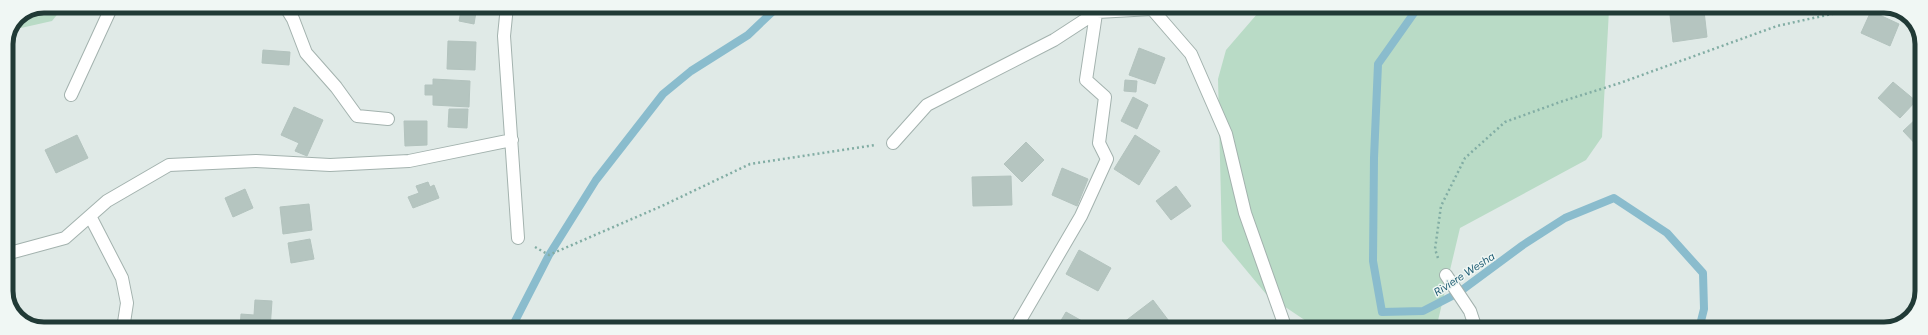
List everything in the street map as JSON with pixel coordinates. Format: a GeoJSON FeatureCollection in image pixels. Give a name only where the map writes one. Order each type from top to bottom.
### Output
{"type":"FeatureCollection","features":[{"type":"Feature","properties":{"kind":"street"},"geometry":{"type":"LineString","coordinates":[[71,95],[109,13]]}},
{"type":"Feature","properties":{"kind":"street"},"geometry":{"type":"LineString","coordinates":[[290,13],[306,53],[336,87],[357,116],[388,119]]}},
{"type":"Feature","properties":{"kind":"street"},"geometry":{"type":"LineString","coordinates":[[506,13],[504,36],[518,238]]}},
{"type":"Feature","properties":{"kind":"street"},"geometry":{"type":"LineString","coordinates":[[893,142],[927,104],[1054,40],[1091,13]]}},
{"type":"Feature","properties":{"kind":"street"},"geometry":{"type":"LineString","coordinates":[[1019,322],[1081,216],[1107,159],[1099,143],[1105,97],[1086,80],[1096,13]]}},
{"type":"Feature","properties":{"kind":"street"},"geometry":{"type":"LineString","coordinates":[[1155,13],[1190,54],[1226,134],[1245,213],[1284,322]]}},
{"type":"Feature","properties":{"kind":"street"},"geometry":{"type":"LineString","coordinates":[[13,252],[65,238],[107,201],[169,165],[256,161],[330,165],[409,161],[512,140]]}},
{"type":"Feature","properties":{"kind":"street"},"geometry":{"type":"LineString","coordinates":[[90,216],[122,278],[127,304],[124,322]]}},
{"type":"Feature","properties":{"kind":"street"},"geometry":{"type":"LineString","coordinates":[[1446,275],[1470,311],[1474,322]]}},
{"type":"Feature","properties":{"kind":"path"},"geometry":{"type":"LineString","coordinates":[[1446,275],[1435,249],[1441,206],[1465,158],[1505,122],[1563,100],[1620,83],[1777,26],[1836,13]]}},
{"type":"Feature","properties":{"kind":"path"},"geometry":{"type":"LineString","coordinates":[[518,238],[548,255],[664,205],[750,164],[893,142]]}},
{"type":"Feature","properties":{"kind":"green space"},"geometry":{"type":"Polygon","coordinates":[[[58,13],[52,21],[17,29],[22,22],[32,15],[58,13]]]}},
{"type":"Feature","properties":{"kind":"green space"},"geometry":{"type":"Polygon","coordinates":[[[1258,13],[1609,13],[1602,137],[1586,160],[1460,228],[1438,322],[1308,322],[1266,294],[1222,241],[1218,79],[1226,50],[1258,13]]]}},
{"type":"Feature","properties":{"kind":"building"},"geometry":{"type":"Polygon","coordinates":[[[461,13],[476,13],[474,24],[459,21],[461,13]]]}},
{"type":"Feature","properties":{"kind":"building"},"geometry":{"type":"Polygon","coordinates":[[[1704,13],[1707,37],[1673,42],[1670,15],[1704,13]]]}},
{"type":"Feature","properties":{"kind":"building"},"geometry":{"type":"Polygon","coordinates":[[[1870,13],[1875,13],[1899,24],[1890,46],[1861,33],[1870,13]]]}},
{"type":"Feature","properties":{"kind":"building"},"geometry":{"type":"Polygon","coordinates":[[[448,41],[476,42],[475,70],[447,69],[448,41]]]}},
{"type":"Feature","properties":{"kind":"building"},"geometry":{"type":"Polygon","coordinates":[[[1139,48],[1165,58],[1155,84],[1129,75],[1139,48]]]}},
{"type":"Feature","properties":{"kind":"building"},"geometry":{"type":"Polygon","coordinates":[[[263,50],[290,52],[289,65],[262,63],[263,50]]]}},
{"type":"Feature","properties":{"kind":"building"},"geometry":{"type":"Polygon","coordinates":[[[433,79],[470,81],[469,107],[433,105],[433,95],[425,95],[425,85],[433,85],[433,79]]]}},
{"type":"Feature","properties":{"kind":"building"},"geometry":{"type":"Polygon","coordinates":[[[1125,80],[1137,81],[1136,92],[1124,91],[1125,80]]]}},
{"type":"Feature","properties":{"kind":"building"},"geometry":{"type":"Polygon","coordinates":[[[1893,82],[1915,100],[1915,102],[1900,118],[1878,98],[1893,82]]]}},
{"type":"Feature","properties":{"kind":"building"},"geometry":{"type":"Polygon","coordinates":[[[1133,97],[1148,105],[1137,129],[1121,121],[1133,97]]]}},
{"type":"Feature","properties":{"kind":"building"},"geometry":{"type":"Polygon","coordinates":[[[294,107],[323,120],[307,156],[295,151],[299,143],[281,135],[294,107]]]}},
{"type":"Feature","properties":{"kind":"building"},"geometry":{"type":"Polygon","coordinates":[[[449,109],[468,109],[467,128],[448,127],[449,109]]]}},
{"type":"Feature","properties":{"kind":"building"},"geometry":{"type":"Polygon","coordinates":[[[1915,120],[1915,144],[1903,131],[1915,120]]]}},
{"type":"Feature","properties":{"kind":"building"},"geometry":{"type":"Polygon","coordinates":[[[404,121],[427,121],[427,145],[405,146],[404,121]]]}},
{"type":"Feature","properties":{"kind":"building"},"geometry":{"type":"Polygon","coordinates":[[[77,135],[88,158],[56,173],[45,150],[77,135]]]}},
{"type":"Feature","properties":{"kind":"building"},"geometry":{"type":"Polygon","coordinates":[[[1135,135],[1160,151],[1139,185],[1114,169],[1135,135]]]}},
{"type":"Feature","properties":{"kind":"building"},"geometry":{"type":"Polygon","coordinates":[[[1026,142],[1044,160],[1022,182],[1004,164],[1026,142]]]}},
{"type":"Feature","properties":{"kind":"building"},"geometry":{"type":"Polygon","coordinates":[[[1062,168],[1088,179],[1077,206],[1052,195],[1062,168]]]}},
{"type":"Feature","properties":{"kind":"building"},"geometry":{"type":"Polygon","coordinates":[[[1011,176],[1012,205],[973,206],[972,177],[1011,176]]]}},
{"type":"Feature","properties":{"kind":"building"},"geometry":{"type":"Polygon","coordinates":[[[428,182],[430,187],[434,185],[439,198],[413,208],[408,197],[419,193],[416,186],[428,182]]]}},
{"type":"Feature","properties":{"kind":"building"},"geometry":{"type":"Polygon","coordinates":[[[1176,186],[1191,206],[1171,220],[1156,201],[1176,186]]]}},
{"type":"Feature","properties":{"kind":"building"},"geometry":{"type":"Polygon","coordinates":[[[245,189],[253,208],[233,217],[225,198],[245,189]]]}},
{"type":"Feature","properties":{"kind":"building"},"geometry":{"type":"Polygon","coordinates":[[[309,204],[312,230],[283,234],[280,207],[309,204]]]}},
{"type":"Feature","properties":{"kind":"building"},"geometry":{"type":"Polygon","coordinates":[[[310,239],[314,259],[291,263],[288,243],[310,239]]]}},
{"type":"Feature","properties":{"kind":"building"},"geometry":{"type":"Polygon","coordinates":[[[1079,250],[1111,268],[1098,291],[1066,274],[1079,250]]]}},
{"type":"Feature","properties":{"kind":"building"},"geometry":{"type":"Polygon","coordinates":[[[255,300],[272,301],[270,322],[240,322],[241,314],[254,315],[255,300]]]}},
{"type":"Feature","properties":{"kind":"building"},"geometry":{"type":"Polygon","coordinates":[[[1153,300],[1170,322],[1124,322],[1153,300]]]}},
{"type":"Feature","properties":{"kind":"building"},"geometry":{"type":"Polygon","coordinates":[[[1066,312],[1084,322],[1060,322],[1066,312]]]}},
{"type":"Feature","properties":{"kind":"waterway"},"geometry":{"type":"LineString","coordinates":[[515,322],[549,255],[596,180],[663,94],[691,71],[748,35],[771,13]]}},
{"type":"Feature","properties":{"kind":"waterway","name":"Riviere Wesha"},"geometry":{"type":"LineString","coordinates":[[1414,13],[1378,64],[1374,158],[1373,261],[1382,312],[1423,311],[1458,293],[1523,245],[1565,218],[1614,198],[1667,233],[1703,273],[1704,309],[1701,322]]}}]}
